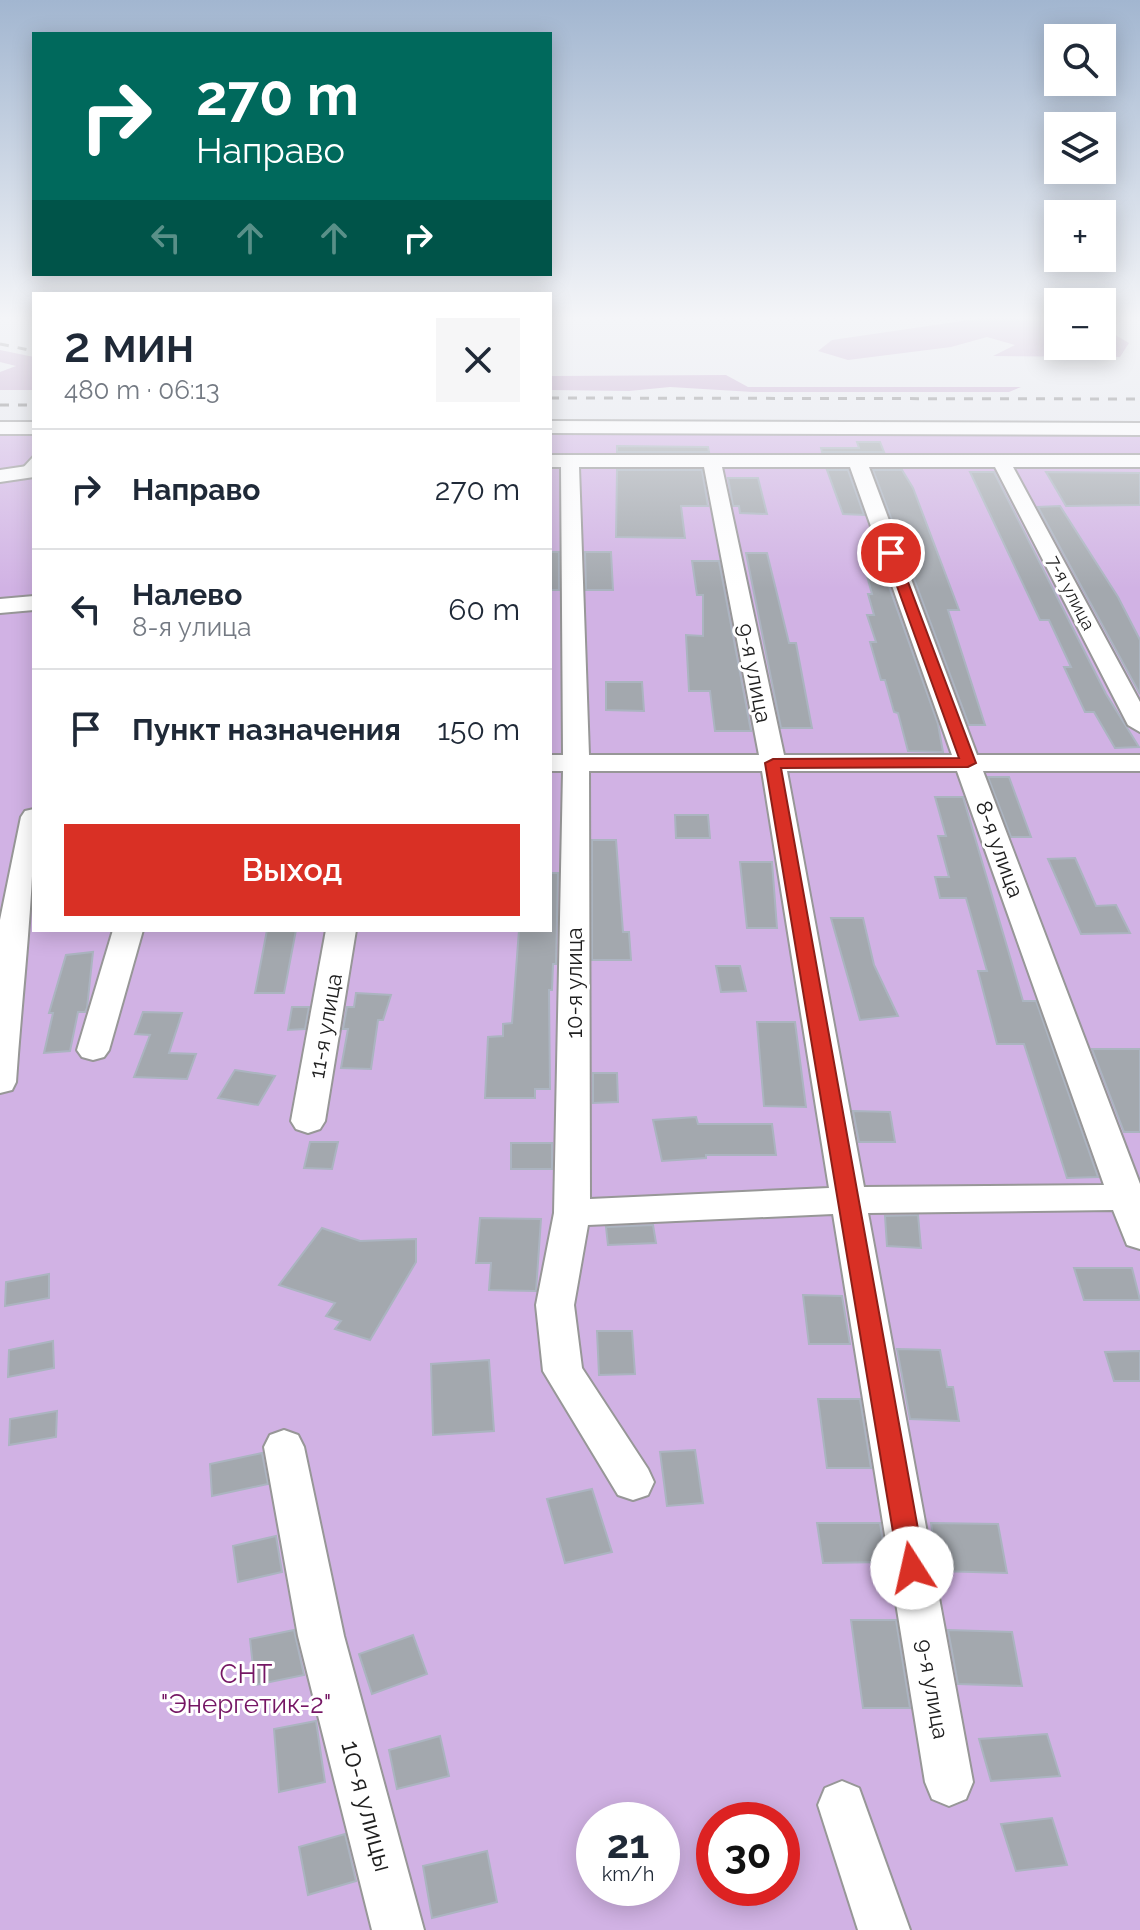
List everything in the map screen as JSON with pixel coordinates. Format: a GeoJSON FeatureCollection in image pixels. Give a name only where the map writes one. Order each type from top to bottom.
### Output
{"type":"FeatureCollection","features":[{"type":"Feature","properties":{"kind":"street"},"geometry":{"type":"LineString","coordinates":[[552,427],[1134,429],[1139,463],[560,461]]}},
{"type":"Feature","properties":{"kind":"street"},"geometry":{"type":"LineString","coordinates":[[0,428],[32,428]]}},
{"type":"Feature","properties":{"kind":"street","name":"10-я улица"},"geometry":{"type":"LineString","coordinates":[[560,461],[572,1213],[555,1305],[563,1371],[633,1482]]}},
{"type":"Feature","properties":{"kind":"street","name":"7-я улица"},"geometry":{"type":"LineString","coordinates":[[1001,461],[1140,725]]}},
{"type":"Feature","properties":{"kind":"street","name":"9-я улица"},"geometry":{"type":"LineString","coordinates":[[712,462],[773,763],[949,1782]]}},
{"type":"Feature","properties":{"kind":"street","name":"8-я улица"},"geometry":{"type":"LineString","coordinates":[[858,463],[1133,1197],[1140,1236]]}},
{"type":"Feature","properties":{"kind":"street"},"geometry":{"type":"LineString","coordinates":[[0,476],[30,468]]}},
{"type":"Feature","properties":{"kind":"street"},"geometry":{"type":"LineString","coordinates":[[0,606],[32,603]]}},
{"type":"Feature","properties":{"kind":"street"},"geometry":{"type":"LineString","coordinates":[[563,763],[1140,763]]}},
{"type":"Feature","properties":{"kind":"street"},"geometry":{"type":"LineString","coordinates":[[0,1082],[11,938],[32,828]]}},
{"type":"Feature","properties":{"kind":"street"},"geometry":{"type":"LineString","coordinates":[[93,1050],[127,932]]}},
{"type":"Feature","properties":{"kind":"street","name":"11-я улица"},"geometry":{"type":"LineString","coordinates":[[308,1121],[341,932]]}},
{"type":"Feature","properties":{"kind":"street"},"geometry":{"type":"LineString","coordinates":[[572,1213],[849,1200],[1133,1197]]}},
{"type":"Feature","properties":{"kind":"street","name":"10-я улицы"},"geometry":{"type":"LineString","coordinates":[[284,1447],[321,1636],[398,1930]]}},
{"type":"Feature","properties":{"kind":"street"},"geometry":{"type":"LineString","coordinates":[[842,1805],[884,1930]]}},
{"type":"Feature","properties":{"kind":"green space","name":"СHТ \"Энергетик-2\""},"geometry":{"type":"Polygon","coordinates":[[[1140,431],[1140,1930],[0,1930],[0,433],[32,432],[32,932],[552,932],[552,432],[1140,431]]]}},
{"type":"Feature","properties":{"kind":"building"},"geometry":{"type":"Polygon","coordinates":[[[857,442],[880,442],[884,452],[822,452],[821,448],[859,448],[857,442]]]}},
{"type":"Feature","properties":{"kind":"building"},"geometry":{"type":"Polygon","coordinates":[[[617,446],[708,447],[709,452],[617,452],[617,446]]]}},
{"type":"Feature","properties":{"kind":"building"},"geometry":{"type":"Polygon","coordinates":[[[617,470],[702,470],[708,506],[681,506],[685,538],[616,537],[617,470]]]}},
{"type":"Feature","properties":{"kind":"building"},"geometry":{"type":"Polygon","coordinates":[[[827,470],[848,470],[864,515],[843,514],[827,470]]]}},
{"type":"Feature","properties":{"kind":"building"},"geometry":{"type":"Polygon","coordinates":[[[873,470],[902,470],[913,488],[959,610],[948,610],[985,725],[969,725],[873,470]]]}},
{"type":"Feature","properties":{"kind":"building"},"geometry":{"type":"Polygon","coordinates":[[[970,472],[994,472],[1106,694],[1139,747],[1115,748],[1094,712],[1085,712],[1064,667],[1071,667],[1049,620],[1040,620],[970,472]]]}},
{"type":"Feature","properties":{"kind":"building"},"geometry":{"type":"Polygon","coordinates":[[[1046,472],[1140,473],[1140,505],[1066,506],[1046,472]]]}},
{"type":"Feature","properties":{"kind":"building"},"geometry":{"type":"Polygon","coordinates":[[[728,478],[758,478],[767,514],[740,513],[739,506],[733,506],[728,478]]]}},
{"type":"Feature","properties":{"kind":"building"},"geometry":{"type":"Polygon","coordinates":[[[1060,506],[1118,597],[1140,640],[1140,694],[1038,507],[1060,506]]]}},
{"type":"Feature","properties":{"kind":"building"},"geometry":{"type":"Polygon","coordinates":[[[876,550],[938,724],[943,752],[908,751],[898,713],[894,712],[885,680],[881,680],[870,642],[876,642],[867,615],[874,615],[868,594],[872,594],[860,551],[876,550]]]}},
{"type":"Feature","properties":{"kind":"building"},"geometry":{"type":"Polygon","coordinates":[[[552,552],[559,552],[559,590],[552,590],[552,552]]]}},
{"type":"Feature","properties":{"kind":"building"},"geometry":{"type":"Polygon","coordinates":[[[585,552],[611,552],[613,590],[586,590],[585,552]]]}},
{"type":"Feature","properties":{"kind":"building"},"geometry":{"type":"Polygon","coordinates":[[[746,553],[767,553],[789,643],[796,643],[812,728],[781,728],[746,553]]]}},
{"type":"Feature","properties":{"kind":"building"},"geometry":{"type":"Polygon","coordinates":[[[692,561],[719,561],[751,731],[715,731],[710,691],[689,691],[686,635],[703,636],[703,595],[697,595],[692,561]]]}},
{"type":"Feature","properties":{"kind":"building"},"geometry":{"type":"Polygon","coordinates":[[[606,682],[642,682],[644,711],[606,710],[606,682]]]}},
{"type":"Feature","properties":{"kind":"building"},"geometry":{"type":"Polygon","coordinates":[[[988,777],[1009,777],[1031,837],[1011,837],[988,777]]]}},
{"type":"Feature","properties":{"kind":"building"},"geometry":{"type":"Polygon","coordinates":[[[935,797],[963,797],[1023,1001],[1036,1001],[1098,1177],[1067,1178],[1024,1044],[997,1044],[978,971],[987,971],[966,898],[940,898],[935,877],[949,877],[938,836],[946,836],[935,797]]]}},
{"type":"Feature","properties":{"kind":"building"},"geometry":{"type":"Polygon","coordinates":[[[675,815],[708,815],[710,838],[676,838],[675,815]]]}},
{"type":"Feature","properties":{"kind":"building"},"geometry":{"type":"Polygon","coordinates":[[[592,840],[616,840],[623,932],[629,932],[631,960],[592,960],[592,840]]]}},
{"type":"Feature","properties":{"kind":"building"},"geometry":{"type":"Polygon","coordinates":[[[1075,858],[1096,906],[1116,905],[1130,933],[1081,934],[1048,859],[1075,858]]]}},
{"type":"Feature","properties":{"kind":"building"},"geometry":{"type":"Polygon","coordinates":[[[740,862],[772,862],[777,928],[747,928],[740,862]]]}},
{"type":"Feature","properties":{"kind":"building"},"geometry":{"type":"Polygon","coordinates":[[[552,873],[558,873],[556,964],[553,964],[552,990],[549,990],[550,1089],[535,1089],[535,1098],[485,1098],[488,1037],[503,1036],[503,1024],[512,1023],[519,932],[552,932],[552,873]]]}},
{"type":"Feature","properties":{"kind":"building"},"geometry":{"type":"Polygon","coordinates":[[[831,918],[863,918],[874,965],[898,1016],[860,1020],[831,918]]]}},
{"type":"Feature","properties":{"kind":"building"},"geometry":{"type":"Polygon","coordinates":[[[267,932],[296,932],[284,993],[255,993],[267,932]]]}},
{"type":"Feature","properties":{"kind":"building"},"geometry":{"type":"Polygon","coordinates":[[[93,952],[87,1008],[85,1012],[78,1012],[70,1051],[44,1053],[53,1013],[49,1013],[66,955],[93,952]]]}},
{"type":"Feature","properties":{"kind":"building"},"geometry":{"type":"Polygon","coordinates":[[[716,966],[740,966],[746,991],[721,992],[716,966]]]}},
{"type":"Feature","properties":{"kind":"building"},"geometry":{"type":"Polygon","coordinates":[[[356,993],[391,995],[383,1020],[378,1020],[371,1069],[341,1068],[348,1029],[343,1029],[347,1007],[354,1007],[356,993]]]}},
{"type":"Feature","properties":{"kind":"building"},"geometry":{"type":"Polygon","coordinates":[[[292,1007],[309,1007],[305,1029],[288,1030],[292,1007]]]}},
{"type":"Feature","properties":{"kind":"building"},"geometry":{"type":"Polygon","coordinates":[[[143,1012],[182,1013],[169,1053],[196,1054],[187,1079],[134,1077],[150,1035],[135,1034],[143,1012]]]}},
{"type":"Feature","properties":{"kind":"building"},"geometry":{"type":"Polygon","coordinates":[[[757,1022],[795,1022],[806,1107],[764,1106],[757,1022]]]}},
{"type":"Feature","properties":{"kind":"building"},"geometry":{"type":"Polygon","coordinates":[[[1092,1049],[1140,1049],[1140,1132],[1124,1132],[1092,1049]]]}},
{"type":"Feature","properties":{"kind":"building"},"geometry":{"type":"Polygon","coordinates":[[[235,1070],[275,1076],[258,1105],[218,1098],[235,1070]]]}},
{"type":"Feature","properties":{"kind":"building"},"geometry":{"type":"Polygon","coordinates":[[[593,1073],[617,1073],[618,1102],[593,1103],[593,1073]]]}},
{"type":"Feature","properties":{"kind":"building"},"geometry":{"type":"Polygon","coordinates":[[[853,1111],[890,1112],[895,1142],[859,1142],[853,1111]]]}},
{"type":"Feature","properties":{"kind":"building"},"geometry":{"type":"Polygon","coordinates":[[[696,1117],[698,1124],[772,1124],[776,1155],[706,1155],[706,1158],[662,1161],[653,1120],[696,1117]]]}},
{"type":"Feature","properties":{"kind":"building"},"geometry":{"type":"Polygon","coordinates":[[[310,1142],[338,1142],[332,1169],[304,1168],[310,1142]]]}},
{"type":"Feature","properties":{"kind":"building"},"geometry":{"type":"Polygon","coordinates":[[[511,1143],[552,1143],[552,1169],[511,1169],[511,1143]]]}},
{"type":"Feature","properties":{"kind":"building"},"geometry":{"type":"Polygon","coordinates":[[[918,1215],[921,1248],[887,1246],[885,1216],[918,1215]]]}},
{"type":"Feature","properties":{"kind":"building"},"geometry":{"type":"Polygon","coordinates":[[[480,1218],[541,1219],[536,1291],[489,1290],[491,1263],[476,1263],[480,1218]]]}},
{"type":"Feature","properties":{"kind":"building"},"geometry":{"type":"Polygon","coordinates":[[[653,1225],[656,1243],[608,1245],[606,1227],[653,1225]]]}},
{"type":"Feature","properties":{"kind":"building"},"geometry":{"type":"Polygon","coordinates":[[[322,1228],[360,1241],[416,1239],[416,1262],[370,1340],[335,1329],[341,1321],[326,1316],[335,1303],[279,1285],[322,1228]]]}},
{"type":"Feature","properties":{"kind":"building"},"geometry":{"type":"Polygon","coordinates":[[[1074,1268],[1132,1268],[1140,1300],[1084,1300],[1074,1268]]]}},
{"type":"Feature","properties":{"kind":"building"},"geometry":{"type":"Polygon","coordinates":[[[49,1274],[49,1298],[5,1306],[6,1282],[49,1274]]]}},
{"type":"Feature","properties":{"kind":"building"},"geometry":{"type":"Polygon","coordinates":[[[803,1295],[842,1296],[850,1344],[809,1344],[803,1295]]]}},
{"type":"Feature","properties":{"kind":"building"},"geometry":{"type":"Polygon","coordinates":[[[597,1331],[632,1331],[635,1374],[599,1375],[597,1331]]]}},
{"type":"Feature","properties":{"kind":"building"},"geometry":{"type":"Polygon","coordinates":[[[53,1341],[54,1368],[8,1377],[9,1350],[53,1341]]]}},
{"type":"Feature","properties":{"kind":"building"},"geometry":{"type":"Polygon","coordinates":[[[897,1349],[940,1350],[947,1387],[953,1387],[959,1421],[910,1419],[897,1349]]]}},
{"type":"Feature","properties":{"kind":"building"},"geometry":{"type":"Polygon","coordinates":[[[1140,1351],[1140,1381],[1114,1381],[1105,1352],[1140,1351]]]}},
{"type":"Feature","properties":{"kind":"building"},"geometry":{"type":"Polygon","coordinates":[[[489,1360],[494,1431],[433,1435],[431,1364],[489,1360]]]}},
{"type":"Feature","properties":{"kind":"building"},"geometry":{"type":"Polygon","coordinates":[[[818,1399],[860,1399],[871,1468],[827,1468],[818,1399]]]}},
{"type":"Feature","properties":{"kind":"building"},"geometry":{"type":"Polygon","coordinates":[[[57,1411],[56,1437],[9,1445],[10,1419],[57,1411]]]}},
{"type":"Feature","properties":{"kind":"building"},"geometry":{"type":"Polygon","coordinates":[[[695,1450],[703,1503],[667,1506],[660,1452],[695,1450]]]}},
{"type":"Feature","properties":{"kind":"building"},"geometry":{"type":"Polygon","coordinates":[[[262,1453],[268,1484],[212,1496],[210,1464],[262,1453]]]}},
{"type":"Feature","properties":{"kind":"building"},"geometry":{"type":"Polygon","coordinates":[[[592,1489],[612,1552],[565,1563],[547,1499],[592,1489]]]}},
{"type":"Feature","properties":{"kind":"building"},"geometry":{"type":"Polygon","coordinates":[[[817,1523],[880,1523],[886,1562],[823,1563],[817,1523]]]}},
{"type":"Feature","properties":{"kind":"building"},"geometry":{"type":"Polygon","coordinates":[[[931,1523],[998,1524],[1007,1573],[938,1571],[931,1523]]]}},
{"type":"Feature","properties":{"kind":"building"},"geometry":{"type":"Polygon","coordinates":[[[276,1536],[282,1572],[238,1582],[233,1546],[276,1536]]]}},
{"type":"Feature","properties":{"kind":"building"},"geometry":{"type":"Polygon","coordinates":[[[851,1620],[896,1620],[910,1708],[863,1708],[851,1620]]]}},
{"type":"Feature","properties":{"kind":"building"},"geometry":{"type":"Polygon","coordinates":[[[294,1630],[304,1675],[255,1685],[250,1639],[294,1630]]]}},
{"type":"Feature","properties":{"kind":"building"},"geometry":{"type":"Polygon","coordinates":[[[948,1630],[1012,1632],[1022,1686],[958,1684],[948,1630]]]}},
{"type":"Feature","properties":{"kind":"building"},"geometry":{"type":"Polygon","coordinates":[[[413,1635],[427,1674],[372,1694],[359,1654],[413,1635]]]}},
{"type":"Feature","properties":{"kind":"building"},"geometry":{"type":"Polygon","coordinates":[[[316,1721],[325,1782],[279,1792],[274,1729],[316,1721]]]}},
{"type":"Feature","properties":{"kind":"building"},"geometry":{"type":"Polygon","coordinates":[[[1047,1734],[1060,1776],[991,1781],[979,1739],[1047,1734]]]}},
{"type":"Feature","properties":{"kind":"building"},"geometry":{"type":"Polygon","coordinates":[[[440,1736],[449,1776],[397,1789],[389,1750],[440,1736]]]}},
{"type":"Feature","properties":{"kind":"building"},"geometry":{"type":"Polygon","coordinates":[[[1052,1818],[1067,1865],[1016,1871],[1001,1824],[1052,1818]]]}},
{"type":"Feature","properties":{"kind":"building"},"geometry":{"type":"Polygon","coordinates":[[[345,1834],[356,1881],[308,1895],[299,1847],[345,1834]]]}},
{"type":"Feature","properties":{"kind":"building"},"geometry":{"type":"Polygon","coordinates":[[[487,1851],[497,1902],[432,1918],[423,1866],[487,1851]]]}},
{"type":"Feature","properties":{"kind":"route"},"geometry":{"type":"LineString","coordinates":[[891,553],[968,763],[773,763],[912,1568]]}}]}
